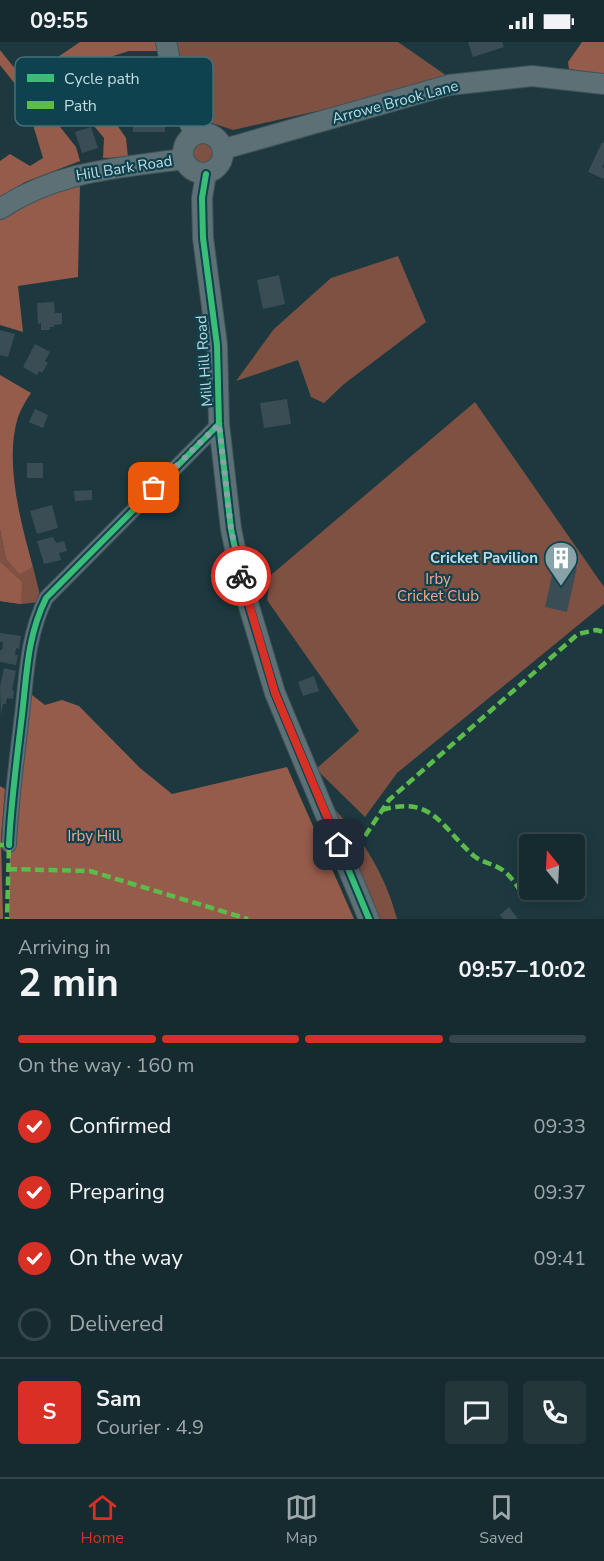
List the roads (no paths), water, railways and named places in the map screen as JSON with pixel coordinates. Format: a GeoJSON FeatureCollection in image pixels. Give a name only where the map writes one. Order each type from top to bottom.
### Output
{"type":"FeatureCollection","features":[{"type":"Feature","properties":{"kind":"street"},"geometry":{"type":"LineString","coordinates":[[166,42],[169,57]]}},
{"type":"Feature","properties":{"kind":"street","name":"Arrowe Brook Lane"},"geometry":{"type":"LineString","coordinates":[[224,149],[449,85],[532,76],[604,84]]}},
{"type":"Feature","properties":{"kind":"street"},"geometry":{"type":"LineString","coordinates":[[191,126],[195,134]]}},
{"type":"Feature","properties":{"kind":"street"},"geometry":{"type":"LineString","coordinates":[[195,134],[213,134],[224,149],[222,162],[216,169],[206,174],[194,171],[183,159],[185,143],[195,134]]}},
{"type":"Feature","properties":{"kind":"street","name":"Hill Bark Road"},"geometry":{"type":"LineString","coordinates":[[0,209],[22,194],[65,178],[106,169],[183,159]]}},
{"type":"Feature","properties":{"kind":"street","name":"Mill Hill Road"},"geometry":{"type":"LineString","coordinates":[[206,174],[202,198],[203,238],[217,345],[219,424],[231,529],[242,583],[275,693],[369,919]]}},
{"type":"Feature","properties":{"kind":"street"},"geometry":{"type":"LineString","coordinates":[[9,844],[12,793],[26,673],[35,620],[46,598],[219,424]]}},
{"type":"Feature","properties":{"kind":"place","name":"Cricket Pavilion"},"geometry":{"type":"Point","coordinates":[561,587]}},
{"type":"Feature","properties":{"kind":"park label","name":"Irby Cricket Club"},"geometry":{"type":"Point","coordinates":[438,588]}},
{"type":"Feature","properties":{"kind":"park label","name":"Irby Hill"},"geometry":{"type":"Point","coordinates":[94,836]}}]}
